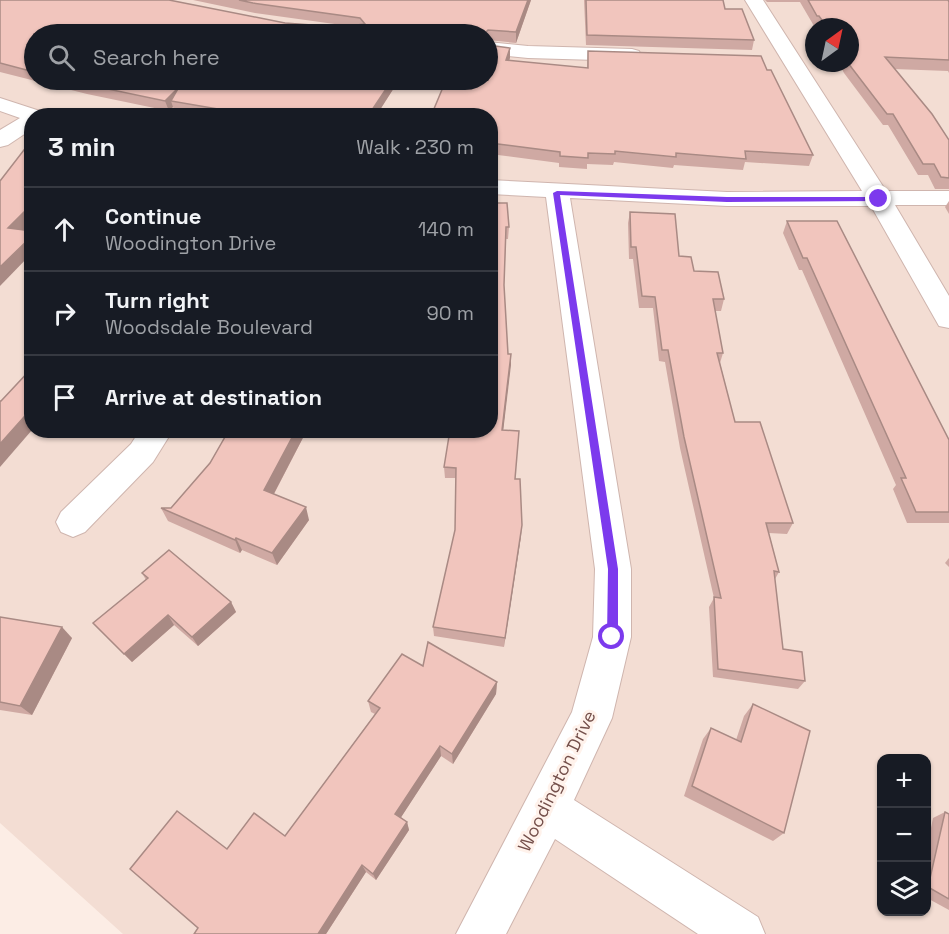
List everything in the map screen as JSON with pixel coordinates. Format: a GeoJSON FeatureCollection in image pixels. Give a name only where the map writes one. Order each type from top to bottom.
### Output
{"type":"FeatureCollection","features":[{"type":"Feature","properties":{"kind":"street"},"geometry":{"type":"LineString","coordinates":[[754,0],[879,199],[949,319]]}},
{"type":"Feature","properties":{"kind":"street"},"geometry":{"type":"LineString","coordinates":[[498,49],[646,55]]}},
{"type":"Feature","properties":{"kind":"street"},"geometry":{"type":"LineString","coordinates":[[765,58],[789,59]]}},
{"type":"Feature","properties":{"kind":"street"},"geometry":{"type":"LineString","coordinates":[[0,104],[24,112]]}},
{"type":"Feature","properties":{"kind":"street"},"geometry":{"type":"LineString","coordinates":[[0,140],[24,124]]}},
{"type":"Feature","properties":{"kind":"street"},"geometry":{"type":"LineString","coordinates":[[498,189],[727,200],[949,198]]}},
{"type":"Feature","properties":{"kind":"street","name":"Woodington Drive"},"geometry":{"type":"LineString","coordinates":[[480,934],[547,808],[591,718],[612,637],[612,559],[557,193]]}},
{"type":"Feature","properties":{"kind":"street"},"geometry":{"type":"LineString","coordinates":[[73,522],[142,453],[152,438]]}},
{"type":"Feature","properties":{"kind":"street"},"geometry":{"type":"LineString","coordinates":[[547,808],[741,934]]}},
{"type":"Feature","properties":{"kind":"shaded area"},"geometry":{"type":"Polygon","coordinates":[[[0,0],[949,0],[949,934],[123,934],[0,823],[0,0]]]}},
{"type":"Feature","properties":{"kind":"building"},"geometry":{"type":"Polygon","coordinates":[[[0,0],[169,0],[298,24],[24,24],[24,69],[0,63],[0,0]]]}},
{"type":"Feature","properties":{"kind":"building"},"geometry":{"type":"Polygon","coordinates":[[[239,0],[528,0],[516,32],[498,31],[498,24],[365,24],[360,18],[239,0]]]}},
{"type":"Feature","properties":{"kind":"building"},"geometry":{"type":"Polygon","coordinates":[[[586,0],[723,0],[725,9],[742,9],[754,40],[587,35],[586,0]]]}},
{"type":"Feature","properties":{"kind":"building"},"geometry":{"type":"Polygon","coordinates":[[[808,0],[948,0],[949,60],[885,57],[932,114],[949,140],[949,178],[941,177],[934,164],[923,164],[893,114],[887,114],[855,72],[859,72],[859,18],[820,18],[808,0]]]}},
{"type":"Feature","properties":{"kind":"building"},"geometry":{"type":"Polygon","coordinates":[[[498,46],[510,48],[506,60],[588,68],[588,51],[761,56],[767,70],[771,70],[813,155],[745,151],[746,159],[676,153],[676,157],[615,151],[615,154],[588,153],[588,158],[560,156],[560,152],[498,144],[498,108],[434,108],[442,90],[498,90],[498,46]]]}},
{"type":"Feature","properties":{"kind":"building"},"geometry":{"type":"Polygon","coordinates":[[[113,90],[176,90],[165,101],[113,90]]]}},
{"type":"Feature","properties":{"kind":"building"},"geometry":{"type":"Polygon","coordinates":[[[177,90],[385,90],[373,108],[212,108],[171,101],[177,90]]]}},
{"type":"Feature","properties":{"kind":"building"},"geometry":{"type":"Polygon","coordinates":[[[24,150],[24,212],[8,228],[24,230],[24,244],[0,267],[0,181],[24,150]]]}},
{"type":"Feature","properties":{"kind":"building"},"geometry":{"type":"Polygon","coordinates":[[[498,203],[507,203],[509,227],[506,227],[504,285],[508,354],[511,354],[502,430],[519,431],[515,479],[520,479],[522,525],[505,638],[433,627],[455,530],[456,468],[444,467],[449,438],[498,438],[498,203]]]}},
{"type":"Feature","properties":{"kind":"building"},"geometry":{"type":"Polygon","coordinates":[[[630,212],[675,214],[679,256],[691,257],[694,271],[718,272],[724,299],[713,299],[723,353],[717,353],[735,422],[760,422],[793,523],[766,523],[779,572],[774,571],[783,649],[802,652],[805,681],[718,669],[714,597],[721,598],[684,437],[668,350],[662,350],[655,297],[642,296],[636,247],[631,247],[630,212]]]}},
{"type":"Feature","properties":{"kind":"building"},"geometry":{"type":"Polygon","coordinates":[[[787,221],[837,221],[949,440],[949,512],[916,512],[901,478],[906,478],[807,258],[803,258],[787,221]]]}},
{"type":"Feature","properties":{"kind":"building"},"geometry":{"type":"Polygon","coordinates":[[[24,377],[24,417],[0,444],[0,401],[24,377]]]}},
{"type":"Feature","properties":{"kind":"building"},"geometry":{"type":"Polygon","coordinates":[[[224,438],[292,438],[264,490],[306,507],[272,553],[236,538],[235,540],[161,508],[171,508],[210,463],[224,438]]]}},
{"type":"Feature","properties":{"kind":"building"},"geometry":{"type":"Polygon","coordinates":[[[169,550],[231,602],[192,637],[168,615],[124,654],[93,623],[148,578],[142,573],[169,550]]]}},
{"type":"Feature","properties":{"kind":"building"},"geometry":{"type":"Polygon","coordinates":[[[0,617],[62,627],[20,706],[0,702],[0,617]]]}},
{"type":"Feature","properties":{"kind":"building"},"geometry":{"type":"Polygon","coordinates":[[[428,642],[497,682],[452,754],[440,746],[395,814],[407,822],[373,874],[362,865],[318,934],[194,934],[198,928],[130,869],[177,811],[227,849],[254,813],[285,836],[380,708],[368,701],[402,654],[423,666],[428,642]]]}},
{"type":"Feature","properties":{"kind":"building"},"geometry":{"type":"Polygon","coordinates":[[[753,704],[810,731],[784,833],[692,786],[711,728],[741,742],[753,704]]]}},
{"type":"Feature","properties":{"kind":"building"},"geometry":{"type":"Polygon","coordinates":[[[945,812],[949,814],[949,899],[931,889],[931,874],[945,812]]]}},
{"type":"Feature","properties":{"kind":"route"},"geometry":{"type":"LineString","coordinates":[[612,637],[613,569],[557,193],[727,200],[879,199]]}}]}
